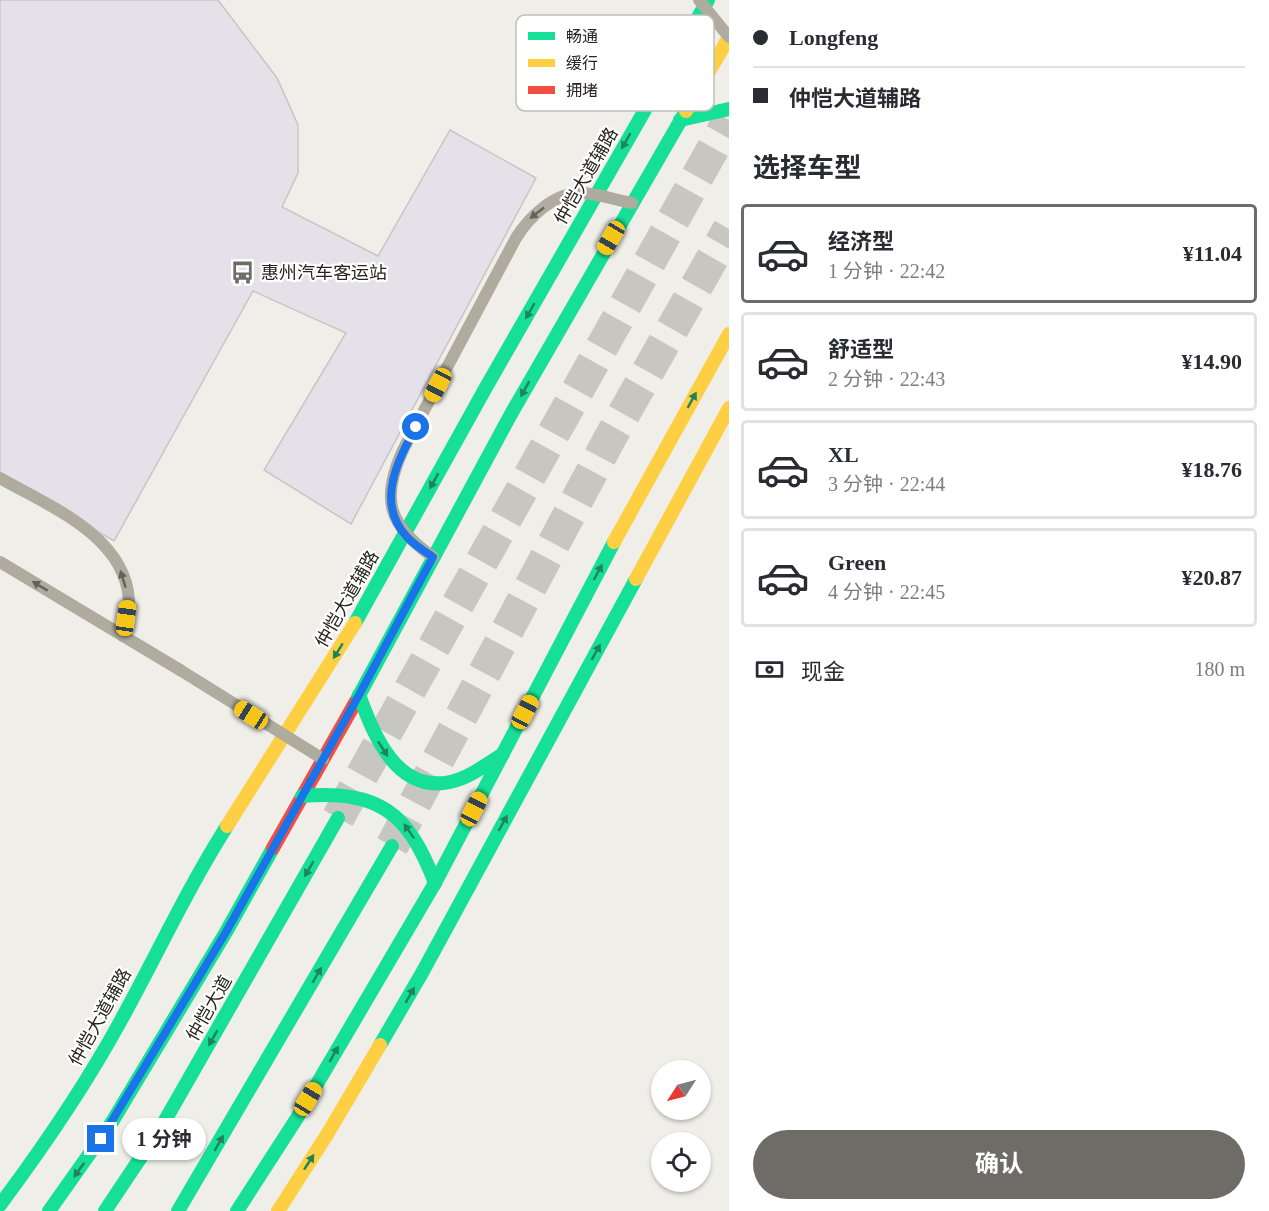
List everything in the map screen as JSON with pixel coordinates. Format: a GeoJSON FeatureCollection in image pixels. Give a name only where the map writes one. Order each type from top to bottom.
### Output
{"type":"FeatureCollection","features":[{"type":"Feature","properties":{"kind":"main road","name":"仲恺大道辅路"},"geometry":{"type":"LineString","coordinates":[[699,15],[708,0]]}},
{"type":"Feature","properties":{"kind":"main road"},"geometry":{"type":"LineString","coordinates":[[714,62],[729,37]]}},
{"type":"Feature","properties":{"kind":"main road"},"geometry":{"type":"LineString","coordinates":[[680,120],[729,110]]}},
{"type":"Feature","properties":{"kind":"main road","name":"仲恺大道辅路"},"geometry":{"type":"LineString","coordinates":[[0,1205],[39,1153],[80,1091],[120,1022],[207,858],[349,633],[644,111]]}},
{"type":"Feature","properties":{"kind":"main road"},"geometry":{"type":"LineString","coordinates":[[49,1211],[90,1156],[137,1082],[226,932],[359,695],[511,414],[685,111]]}},
{"type":"Feature","properties":{"kind":"main road"},"geometry":{"type":"LineString","coordinates":[[237,1211],[297,1118],[435,883],[622,525],[729,334]]}},
{"type":"Feature","properties":{"kind":"main road"},"geometry":{"type":"LineString","coordinates":[[278,1211],[328,1133],[422,973],[729,408]]}},
{"type":"Feature","properties":{"kind":"main road"},"geometry":{"type":"LineString","coordinates":[[359,695],[383,750],[399,769],[418,780],[431,784],[450,782],[470,774],[503,754]]}},
{"type":"Feature","properties":{"kind":"main road"},"geometry":{"type":"LineString","coordinates":[[302,796],[328,794],[356,797],[383,806],[399,818],[410,833],[427,861],[435,883]]}},
{"type":"Feature","properties":{"kind":"main road","name":"仲恺大道"},"geometry":{"type":"LineString","coordinates":[[105,1211],[164,1124],[338,818]]}},
{"type":"Feature","properties":{"kind":"main road"},"geometry":{"type":"LineString","coordinates":[[178,1211],[392,846]]}},
{"type":"Feature","properties":{"kind":"lane"},"geometry":{"type":"LineString","coordinates":[[699,0],[711,15]]}},
{"type":"Feature","properties":{"kind":"lane"},"geometry":{"type":"LineString","coordinates":[[714,18],[729,37]]}},
{"type":"Feature","properties":{"kind":"lane"},"geometry":{"type":"LineString","coordinates":[[433,557],[408,538],[399,527],[391,502],[392,481],[404,448],[516,238],[537,213],[559,199],[572,194],[587,194],[632,203]]}},
{"type":"Feature","properties":{"kind":"lane"},"geometry":{"type":"LineString","coordinates":[[0,478],[84,526],[110,551],[123,574],[129,600],[123,636]]}},
{"type":"Feature","properties":{"kind":"lane"},"geometry":{"type":"LineString","coordinates":[[0,561],[323,759]]}},
{"type":"Feature","properties":{"kind":"building","name":"惠州汽车客运站"},"geometry":{"type":"Polygon","coordinates":[[[0,0],[218,0],[277,78],[298,125],[298,173],[282,207],[378,256],[450,130],[536,178],[351,524],[264,470],[346,333],[253,291],[114,541],[0,474],[0,0]]]}},
{"type":"Feature","properties":{"kind":"tunnel"},"geometry":{"type":"LineString","coordinates":[[338,818],[729,120]]}},
{"type":"Feature","properties":{"kind":"tunnel"},"geometry":{"type":"LineString","coordinates":[[392,846],[610,438],[729,229]]}},
{"type":"Feature","properties":{"kind":"traffic: fast"},"geometry":{"type":"LineString","coordinates":[[699,15],[708,0]]}},
{"type":"Feature","properties":{"kind":"traffic: fast"},"geometry":{"type":"LineString","coordinates":[[680,120],[729,109]]}},
{"type":"Feature","properties":{"kind":"traffic: fast"},"geometry":{"type":"LineString","coordinates":[[355,623],[485,389],[644,111]]}},
{"type":"Feature","properties":{"kind":"traffic: fast"},"geometry":{"type":"LineString","coordinates":[[355,703],[511,414],[686,111]]}},
{"type":"Feature","properties":{"kind":"traffic: fast"},"geometry":{"type":"LineString","coordinates":[[237,1211],[297,1118],[435,883],[614,542]]}},
{"type":"Feature","properties":{"kind":"traffic: fast"},"geometry":{"type":"LineString","coordinates":[[380,1045],[422,973],[636,579]]}},
{"type":"Feature","properties":{"kind":"traffic: fast"},"geometry":{"type":"LineString","coordinates":[[359,695],[380,743],[401,770],[415,779],[431,783],[450,782],[478,770],[503,754]]}},
{"type":"Feature","properties":{"kind":"traffic: fast"},"geometry":{"type":"LineString","coordinates":[[302,796],[351,797],[371,802],[387,811],[414,839],[435,883]]}},
{"type":"Feature","properties":{"kind":"traffic: fast"},"geometry":{"type":"LineString","coordinates":[[105,1211],[163,1124],[338,818]]}},
{"type":"Feature","properties":{"kind":"traffic: fast"},"geometry":{"type":"LineString","coordinates":[[0,1205],[48,1138],[107,1046],[198,874],[227,826]]}},
{"type":"Feature","properties":{"kind":"traffic: fast"},"geometry":{"type":"LineString","coordinates":[[178,1211],[392,846]]}},
{"type":"Feature","properties":{"kind":"traffic: fast"},"geometry":{"type":"LineString","coordinates":[[49,1211],[112,1122],[226,932],[273,848]]}},
{"type":"Feature","properties":{"kind":"traffic: slow"},"geometry":{"type":"LineString","coordinates":[[714,63],[729,37]]}},
{"type":"Feature","properties":{"kind":"traffic: slow"},"geometry":{"type":"LineString","coordinates":[[614,542],[729,334]]}},
{"type":"Feature","properties":{"kind":"traffic: slow"},"geometry":{"type":"LineString","coordinates":[[636,579],[729,408]]}},
{"type":"Feature","properties":{"kind":"traffic: slow"},"geometry":{"type":"LineString","coordinates":[[227,826],[355,623]]}},
{"type":"Feature","properties":{"kind":"traffic: slow"},"geometry":{"type":"LineString","coordinates":[[278,1211],[380,1045]]}},
{"type":"Feature","properties":{"kind":"traffic: jam"},"geometry":{"type":"LineString","coordinates":[[273,848],[355,703]]}},
{"type":"Feature","properties":{"kind":"place","name":"惠州汽车客运站"},"geometry":{"type":"Point","coordinates":[243,273]}},
{"type":"Feature","properties":{"kind":"route"},"geometry":{"type":"LineString","coordinates":[[101,1139],[226,932],[359,695],[433,557],[418,547],[399,527],[391,502],[394,472],[416,427]]}}]}
